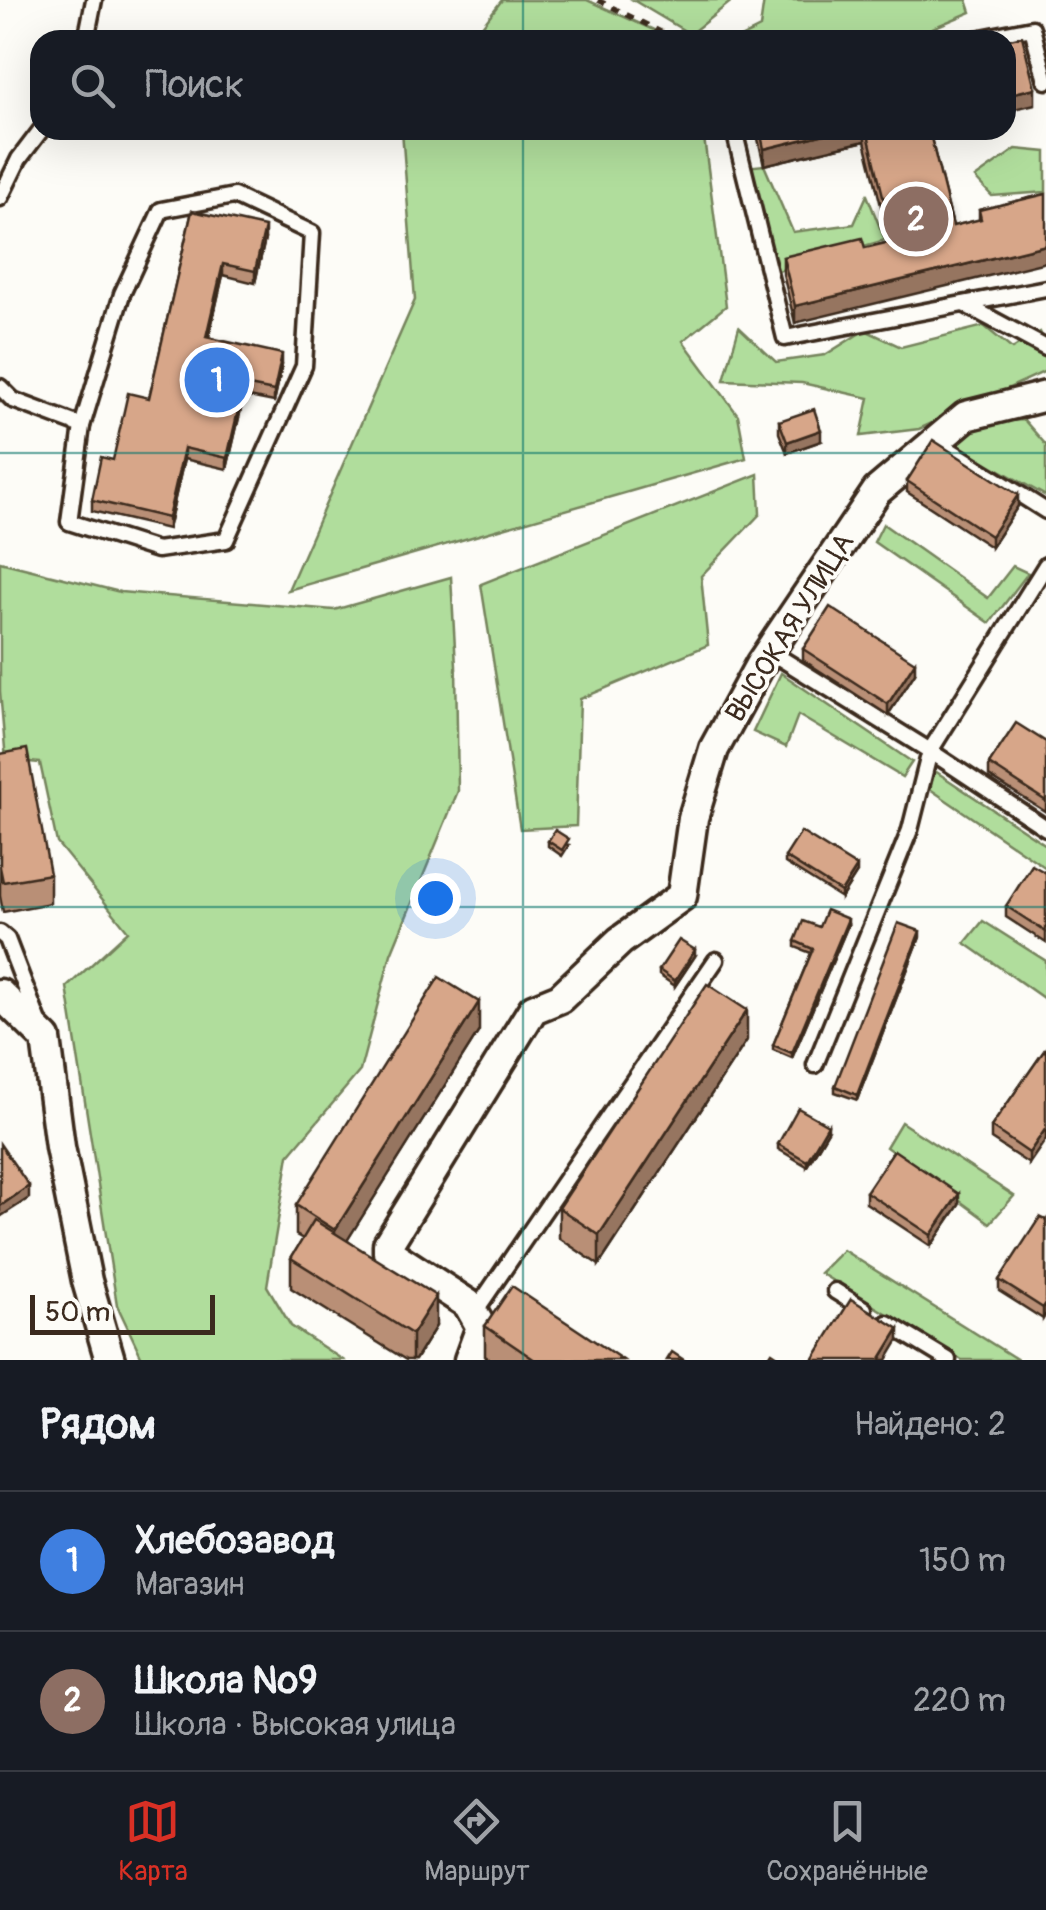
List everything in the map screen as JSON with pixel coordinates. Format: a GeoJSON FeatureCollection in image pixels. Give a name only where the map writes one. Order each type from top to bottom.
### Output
{"type":"FeatureCollection","features":[{"type":"Feature","properties":{"kind":"street","name":"ВЫСОКАЯ УЛИЦА"},"geometry":{"type":"LineString","coordinates":[[474,1314],[468,1304],[388,1252],[388,1244],[534,1009],[560,998],[620,941],[682,896],[693,818],[714,749],[769,651],[876,491],[966,416],[1046,396]]}},
{"type":"Feature","properties":{"kind":"street"},"geometry":{"type":"LineString","coordinates":[[0,994],[46,1039],[60,1147],[87,1281],[110,1360]]}},
{"type":"Feature","properties":{"kind":"street"},"geometry":{"type":"LineString","coordinates":[[469,1360],[481,1328],[474,1314]]}},
{"type":"Feature","properties":{"kind":"lane"},"geometry":{"type":"LineString","coordinates":[[88,30],[94,0]]}},
{"type":"Feature","properties":{"kind":"lane"},"geometry":{"type":"LineString","coordinates":[[1016,31],[1032,28],[1046,81]]}},
{"type":"Feature","properties":{"kind":"lane"},"geometry":{"type":"LineString","coordinates":[[0,198],[19,159],[33,140]]}},
{"type":"Feature","properties":{"kind":"lane"},"geometry":{"type":"LineString","coordinates":[[736,140],[785,338],[1046,288]]}},
{"type":"Feature","properties":{"kind":"lane"},"geometry":{"type":"LineString","coordinates":[[234,196],[312,233],[304,366],[226,540],[157,550],[69,522],[82,426],[122,294],[161,210],[234,196]]}},
{"type":"Feature","properties":{"kind":"lane"},"geometry":{"type":"LineString","coordinates":[[964,304],[1046,348]]}},
{"type":"Feature","properties":{"kind":"lane"},"geometry":{"type":"LineString","coordinates":[[0,388],[13,400],[82,426]]}},
{"type":"Feature","properties":{"kind":"lane"},"geometry":{"type":"LineString","coordinates":[[936,441],[1046,511]]}},
{"type":"Feature","properties":{"kind":"lane"},"geometry":{"type":"LineString","coordinates":[[815,1065],[910,830],[930,751],[1046,565]]}},
{"type":"Feature","properties":{"kind":"lane"},"geometry":{"type":"LineString","coordinates":[[769,651],[1046,828]]}},
{"type":"Feature","properties":{"kind":"lane"},"geometry":{"type":"LineString","coordinates":[[0,933],[6,939],[46,1039]]}},
{"type":"Feature","properties":{"kind":"lane"},"geometry":{"type":"LineString","coordinates":[[474,1314],[716,960]]}},
{"type":"Feature","properties":{"kind":"lane"},"geometry":{"type":"LineString","coordinates":[[490,1290],[505,1300]]}},
{"type":"Feature","properties":{"kind":"lane"},"geometry":{"type":"LineString","coordinates":[[835,1291],[948,1360]]}},
{"type":"Feature","properties":{"kind":"path"},"geometry":{"type":"LineString","coordinates":[[598,0],[657,30]]}},
{"type":"Feature","properties":{"kind":"green space"},"geometry":{"type":"Polygon","coordinates":[[[502,0],[587,0],[654,30],[479,30],[502,0]]]}},
{"type":"Feature","properties":{"kind":"green space"},"geometry":{"type":"Polygon","coordinates":[[[633,0],[733,0],[695,30],[683,30],[633,0]]]}},
{"type":"Feature","properties":{"kind":"green space"},"geometry":{"type":"Polygon","coordinates":[[[764,0],[967,0],[971,12],[928,30],[756,30],[760,28],[764,0]]]}},
{"type":"Feature","properties":{"kind":"green space"},"geometry":{"type":"Polygon","coordinates":[[[403,140],[704,140],[726,306],[683,341],[738,415],[746,458],[288,590],[415,300],[403,140]]]}},
{"type":"Feature","properties":{"kind":"green space"},"geometry":{"type":"Polygon","coordinates":[[[1016,149],[1046,152],[1046,192],[992,196],[975,178],[1016,149]]]}},
{"type":"Feature","properties":{"kind":"green space"},"geometry":{"type":"Polygon","coordinates":[[[764,165],[793,232],[854,224],[867,195],[885,240],[778,271],[745,167],[764,165]]]}},
{"type":"Feature","properties":{"kind":"green space"},"geometry":{"type":"Polygon","coordinates":[[[984,326],[1012,349],[1040,332],[1046,345],[1046,371],[919,429],[861,436],[869,398],[802,383],[724,380],[739,327],[776,362],[825,355],[865,330],[901,347],[984,326]]]}},
{"type":"Feature","properties":{"kind":"green space"},"geometry":{"type":"Polygon","coordinates":[[[1024,420],[1046,445],[1046,496],[954,444],[975,423],[1024,420]]]}},
{"type":"Feature","properties":{"kind":"green space"},"geometry":{"type":"Polygon","coordinates":[[[758,474],[760,514],[701,576],[708,645],[580,699],[576,826],[520,829],[481,584],[758,474]]]}},
{"type":"Feature","properties":{"kind":"green space"},"geometry":{"type":"Polygon","coordinates":[[[883,524],[988,598],[1013,566],[1028,573],[990,623],[874,542],[883,524]]]}},
{"type":"Feature","properties":{"kind":"green space"},"geometry":{"type":"Polygon","coordinates":[[[0,562],[120,592],[334,610],[451,577],[458,791],[391,954],[360,1071],[289,1155],[267,1286],[291,1326],[343,1360],[143,1360],[117,1305],[67,987],[128,931],[57,843],[40,763],[6,760],[0,691],[0,562]]]}},
{"type":"Feature","properties":{"kind":"green space"},"geometry":{"type":"Polygon","coordinates":[[[781,673],[912,762],[902,777],[798,715],[786,747],[753,732],[781,673]]]}},
{"type":"Feature","properties":{"kind":"green space"},"geometry":{"type":"Polygon","coordinates":[[[935,771],[1046,845],[1046,868],[930,789],[935,771]]]}},
{"type":"Feature","properties":{"kind":"green space"},"geometry":{"type":"Polygon","coordinates":[[[983,921],[1046,961],[1046,1000],[965,943],[983,921]]]}},
{"type":"Feature","properties":{"kind":"green space"},"geometry":{"type":"Polygon","coordinates":[[[901,1122],[1014,1196],[990,1223],[886,1147],[901,1122]]]}},
{"type":"Feature","properties":{"kind":"green space"},"geometry":{"type":"Polygon","coordinates":[[[843,1250],[1018,1360],[962,1360],[820,1273],[843,1250]]]}},
{"type":"Feature","properties":{"kind":"building"},"geometry":{"type":"Polygon","coordinates":[[[1022,36],[1035,88],[1016,93],[1016,38],[1022,36]]]}},
{"type":"Feature","properties":{"kind":"building"},"geometry":{"type":"Polygon","coordinates":[[[762,140],[800,140],[764,149],[762,140]]]}},
{"type":"Feature","properties":{"kind":"building"},"geometry":{"type":"Polygon","coordinates":[[[869,140],[932,140],[953,226],[981,219],[979,210],[1046,194],[1046,245],[795,306],[783,257],[862,238],[865,248],[894,241],[869,140]]]}},
{"type":"Feature","properties":{"kind":"building"},"geometry":{"type":"Polygon","coordinates":[[[192,211],[265,227],[255,271],[223,264],[206,337],[282,354],[274,391],[244,385],[227,458],[184,448],[168,518],[92,500],[101,457],[113,460],[128,393],[149,398],[192,211]]]}},
{"type":"Feature","properties":{"kind":"building"},"geometry":{"type":"Polygon","coordinates":[[[814,409],[821,430],[787,442],[779,421],[814,409]]]}},
{"type":"Feature","properties":{"kind":"building"},"geometry":{"type":"Polygon","coordinates":[[[933,440],[1018,495],[991,536],[907,481],[933,440]]]}},
{"type":"Feature","properties":{"kind":"building"},"geometry":{"type":"Polygon","coordinates":[[[830,607],[915,662],[888,704],[803,649],[830,607]]]}},
{"type":"Feature","properties":{"kind":"building"},"geometry":{"type":"Polygon","coordinates":[[[1016,723],[1046,742],[1046,801],[989,764],[1016,723]]]}},
{"type":"Feature","properties":{"kind":"building"},"geometry":{"type":"Polygon","coordinates":[[[27,749],[50,874],[3,882],[0,754],[27,749]]]}},
{"type":"Feature","properties":{"kind":"building"},"geometry":{"type":"Polygon","coordinates":[[[555,830],[569,839],[562,850],[548,841],[555,830]]]}},
{"type":"Feature","properties":{"kind":"building"},"geometry":{"type":"Polygon","coordinates":[[[801,832],[857,867],[841,892],[785,857],[801,832]]]}},
{"type":"Feature","properties":{"kind":"building"},"geometry":{"type":"Polygon","coordinates":[[[1032,865],[1046,873],[1046,932],[1006,906],[1032,865]]]}},
{"type":"Feature","properties":{"kind":"building"},"geometry":{"type":"Polygon","coordinates":[[[826,910],[848,919],[792,1053],[773,1045],[813,949],[795,941],[803,921],[819,927],[826,910]]]}},
{"type":"Feature","properties":{"kind":"building"},"geometry":{"type":"Polygon","coordinates":[[[898,923],[920,931],[857,1095],[835,1086],[898,923]]]}},
{"type":"Feature","properties":{"kind":"building"},"geometry":{"type":"Polygon","coordinates":[[[679,940],[695,950],[675,981],[659,970],[679,940]]]}},
{"type":"Feature","properties":{"kind":"building"},"geometry":{"type":"Polygon","coordinates":[[[439,977],[479,1002],[335,1230],[296,1205],[439,977]]]}},
{"type":"Feature","properties":{"kind":"building"},"geometry":{"type":"Polygon","coordinates":[[[707,984],[747,1010],[599,1235],[559,1208],[707,984]]]}},
{"type":"Feature","properties":{"kind":"building"},"geometry":{"type":"Polygon","coordinates":[[[1046,1048],[1046,1128],[1029,1153],[991,1127],[1046,1048]]]}},
{"type":"Feature","properties":{"kind":"building"},"geometry":{"type":"Polygon","coordinates":[[[798,1108],[828,1125],[807,1161],[778,1144],[798,1108]]]}},
{"type":"Feature","properties":{"kind":"building"},"geometry":{"type":"Polygon","coordinates":[[[0,1144],[29,1186],[0,1206],[0,1144]]]}},
{"type":"Feature","properties":{"kind":"building"},"geometry":{"type":"Polygon","coordinates":[[[894,1150],[959,1194],[931,1235],[866,1192],[894,1150]]]}},
{"type":"Feature","properties":{"kind":"building"},"geometry":{"type":"Polygon","coordinates":[[[1040,1217],[1046,1220],[1043,1308],[999,1280],[1040,1217]]]}},
{"type":"Feature","properties":{"kind":"building"},"geometry":{"type":"Polygon","coordinates":[[[314,1220],[436,1296],[412,1334],[291,1258],[314,1220]]]}},
{"type":"Feature","properties":{"kind":"building"},"geometry":{"type":"Polygon","coordinates":[[[512,1286],[623,1360],[535,1360],[485,1326],[512,1286]]]}},
{"type":"Feature","properties":{"kind":"building"},"geometry":{"type":"Polygon","coordinates":[[[851,1299],[899,1329],[880,1360],[813,1360],[851,1299]]]}},
{"type":"Feature","properties":{"kind":"building"},"geometry":{"type":"Polygon","coordinates":[[[672,1352],[684,1360],[667,1360],[672,1352]]]}},
{"type":"Feature","properties":{"kind":"building"},"geometry":{"type":"Polygon","coordinates":[[[772,1352],[784,1360],[767,1360],[772,1352]]]}},
{"type":"Feature","properties":{"kind":"place","name":"Школа №9"},"geometry":{"type":"Point","coordinates":[916,219]}},
{"type":"Feature","properties":{"kind":"place","name":"Хлебозавод"},"geometry":{"type":"Point","coordinates":[217,380]}}]}
